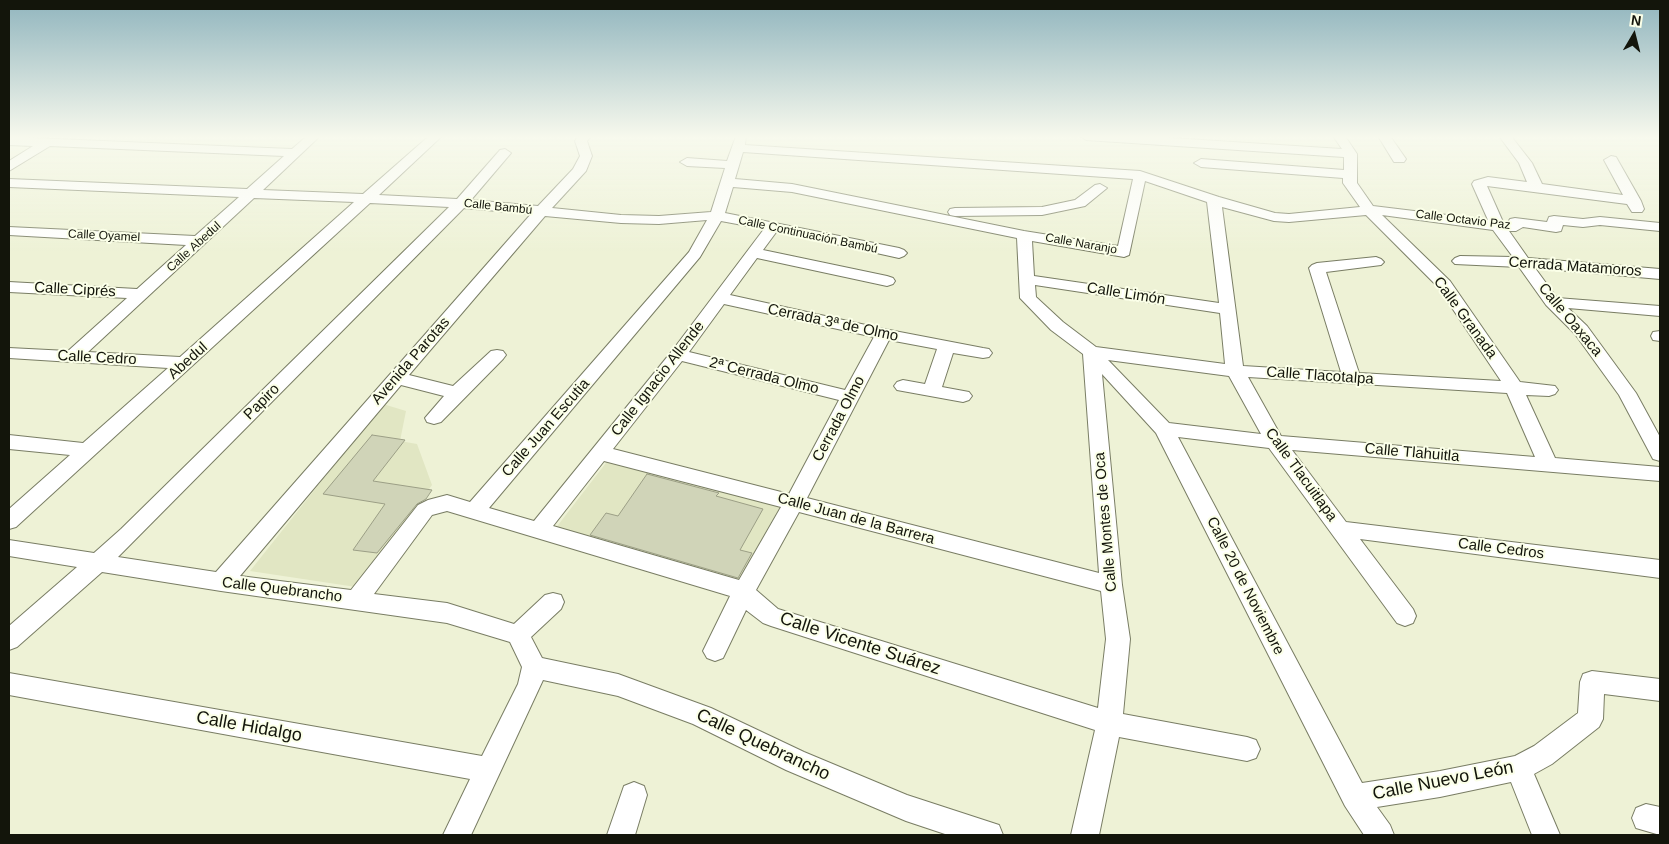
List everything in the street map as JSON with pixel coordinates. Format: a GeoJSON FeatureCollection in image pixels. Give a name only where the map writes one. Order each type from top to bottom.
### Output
{"type":"FeatureCollection","features":[{"type":"Feature","properties":{"kind":"street","name":"Calle Abedul"},"geometry":{"type":"LineString","coordinates":[[73,356],[272,175]]}},
{"type":"Feature","properties":{"kind":"street","name":"Abedul"},"geometry":{"type":"LineString","coordinates":[[9,522],[393,175]]}},
{"type":"Feature","properties":{"kind":"street","name":"Papiro"},"geometry":{"type":"LineString","coordinates":[[9,640],[129,535],[461,203],[485,175]]}},
{"type":"Feature","properties":{"kind":"street","name":"Avenida Parotas"},"geometry":{"type":"LineString","coordinates":[[221,582],[541,211],[575,175]]}},
{"type":"Feature","properties":{"kind":"street","name":"Calle Juan Escutia"},"geometry":{"type":"LineString","coordinates":[[475,510],[695,254],[717,216],[730,175]]}},
{"type":"Feature","properties":{"kind":"street","name":"Calle Naranjo"},"geometry":{"type":"LineString","coordinates":[[728,183],[792,188],[920,212],[1024,235],[1124,252],[1140,175]]}},
{"type":"Feature","properties":{"kind":"street"},"geometry":{"type":"LineString","coordinates":[[1141,175],[1214,200],[1274,217],[1289,218],[1369,210]]}},
{"type":"Feature","properties":{"kind":"street","name":"Calle Granada"},"geometry":{"type":"LineString","coordinates":[[1349,175],[1350,183],[1369,210],[1444,284],[1512,386],[1548,465]]}},
{"type":"Feature","properties":{"kind":"street"},"geometry":{"type":"LineString","coordinates":[[1531,175],[1536,187],[1634,201]]}},
{"type":"Feature","properties":{"kind":"street"},"geometry":{"type":"LineString","coordinates":[[1620,175],[1645,226]]}},
{"type":"Feature","properties":{"kind":"street","name":"Calle Oaxaca"},"geometry":{"type":"LineString","coordinates":[[1536,187],[1488,181],[1479,184],[1498,226],[1522,262],[1552,302],[1581,330],[1627,393],[1660,454]]}},
{"type":"Feature","properties":{"kind":"street","name":"Calle Bambú"},"geometry":{"type":"LineString","coordinates":[[9,183],[461,203],[659,220],[717,216]]}},
{"type":"Feature","properties":{"kind":"street"},"geometry":{"type":"LineString","coordinates":[[920,212],[1042,212],[1080,202],[1100,188]]}},
{"type":"Feature","properties":{"kind":"street","name":"Calle Tlacuitlapa"},"geometry":{"type":"LineString","coordinates":[[1214,200],[1235,371],[1275,442],[1405,616]]}},
{"type":"Feature","properties":{"kind":"street","name":"Calle Octavio Paz"},"geometry":{"type":"LineString","coordinates":[[1369,210],[1387,210],[1498,226],[1516,227],[1515,222],[1556,228],[1554,220],[1583,223],[1600,221],[1660,227]]}},
{"type":"Feature","properties":{"kind":"street","name":"Calle Continuación Bambú"},"geometry":{"type":"LineString","coordinates":[[717,216],[899,253]]}},
{"type":"Feature","properties":{"kind":"street","name":"Calle Ignacio Allende"},"geometry":{"type":"LineString","coordinates":[[539,529],[678,355],[773,226]]}},
{"type":"Feature","properties":{"kind":"street","name":"Calle Oyamel"},"geometry":{"type":"LineString","coordinates":[[9,231],[200,241]]}},
{"type":"Feature","properties":{"kind":"street"},"geometry":{"type":"LineString","coordinates":[[1024,235],[1028,298],[1057,326],[1091,352]]}},
{"type":"Feature","properties":{"kind":"street"},"geometry":{"type":"LineString","coordinates":[[755,252],[887,281]]}},
{"type":"Feature","properties":{"kind":"street","name":"Cerrada Matamoros"},"geometry":{"type":"LineString","coordinates":[[1460,261],[1522,262],[1660,274]]}},
{"type":"Feature","properties":{"kind":"street"},"geometry":{"type":"LineString","coordinates":[[1352,379],[1317,268],[1376,262]]}},
{"type":"Feature","properties":{"kind":"street","name":"Calle Limón"},"geometry":{"type":"LineString","coordinates":[[1026,279],[1226,309]]}},
{"type":"Feature","properties":{"kind":"street","name":"Calle Ciprés"},"geometry":{"type":"LineString","coordinates":[[9,287],[141,294]]}},
{"type":"Feature","properties":{"kind":"street","name":"Cerrada 3ª de Olmo"},"geometry":{"type":"LineString","coordinates":[[720,298],[946,347],[983,353]]}},
{"type":"Feature","properties":{"kind":"street"},"geometry":{"type":"LineString","coordinates":[[1552,302],[1660,312]]}},
{"type":"Feature","properties":{"kind":"street","name":"Cerrada Olmo"},"geometry":{"type":"LineString","coordinates":[[715,651],[744,591],[794,503],[884,334]]}},
{"type":"Feature","properties":{"kind":"street"},"geometry":{"type":"LineString","coordinates":[[932,391],[946,347]]}},
{"type":"Feature","properties":{"kind":"street","name":"Calle Tlacotalpa"},"geometry":{"type":"LineString","coordinates":[[1091,352],[1235,371],[1352,379],[1512,386],[1549,390]]}},
{"type":"Feature","properties":{"kind":"street","name":"Calle 20 de Noviembre"},"geometry":{"type":"LineString","coordinates":[[1091,352],[1164,429],[1355,797],[1380,835]]}},
{"type":"Feature","properties":{"kind":"street","name":"Calle Montes de Oca"},"geometry":{"type":"LineString","coordinates":[[1085,835],[1109,723],[1118,639],[1111,585],[1091,352]]}},
{"type":"Feature","properties":{"kind":"street","name":"Calle Cedro"},"geometry":{"type":"LineString","coordinates":[[9,353],[186,363]]}},
{"type":"Feature","properties":{"kind":"street","name":"2ª Cerrada Olmo"},"geometry":{"type":"LineString","coordinates":[[678,355],[850,397]]}},
{"type":"Feature","properties":{"kind":"street"},"geometry":{"type":"LineString","coordinates":[[434,418],[457,393],[497,356]]}},
{"type":"Feature","properties":{"kind":"street"},"geometry":{"type":"LineString","coordinates":[[396,378],[457,393]]}},
{"type":"Feature","properties":{"kind":"street"},"geometry":{"type":"LineString","coordinates":[[902,386],[963,396]]}},
{"type":"Feature","properties":{"kind":"street","name":"Calle Tlahuitla"},"geometry":{"type":"LineString","coordinates":[[1164,429],[1275,442],[1660,474]]}},
{"type":"Feature","properties":{"kind":"street"},"geometry":{"type":"LineString","coordinates":[[9,442],[88,450]]}},
{"type":"Feature","properties":{"kind":"street","name":"Calle Juan de la Barrera"},"geometry":{"type":"LineString","coordinates":[[601,453],[1111,585]]}},
{"type":"Feature","properties":{"kind":"street"},"geometry":{"type":"LineString","coordinates":[[357,599],[425,510],[435,505],[446,503],[475,510]]}},
{"type":"Feature","properties":{"kind":"street","name":"Calle Vicente Suárez"},"geometry":{"type":"LineString","coordinates":[[475,510],[744,591],[755,604],[771,616],[1109,723],[1247,749]]}},
{"type":"Feature","properties":{"kind":"street","name":"Calle Cedros"},"geometry":{"type":"LineString","coordinates":[[1341,529],[1660,569]]}},
{"type":"Feature","properties":{"kind":"street","name":"Calle Quebrancho"},"geometry":{"type":"LineString","coordinates":[[9,548],[221,582],[357,599],[448,613],[518,635]]}},
{"type":"Feature","properties":{"kind":"street"},"geometry":{"type":"LineString","coordinates":[[456,835],[530,684],[534,667],[518,635],[553,602]]}},
{"type":"Feature","properties":{"kind":"street","name":"Calle Quebrancho"},"geometry":{"type":"LineString","coordinates":[[534,667],[618,685],[702,716],[795,761],[906,808],[989,835]]}},
{"type":"Feature","properties":{"kind":"street","name":"Calle Nuevo León"},"geometry":{"type":"LineString","coordinates":[[1355,797],[1440,784],[1518,768],[1543,755],[1590,719],[1592,682],[1660,690]]}},
{"type":"Feature","properties":{"kind":"street","name":"Calle Hidalgo"},"geometry":{"type":"LineString","coordinates":[[9,684],[489,770]]}},
{"type":"Feature","properties":{"kind":"street"},"geometry":{"type":"LineString","coordinates":[[1518,768],[1546,835]]}},
{"type":"Feature","properties":{"kind":"street"},"geometry":{"type":"LineString","coordinates":[[621,835],[634,794]]}},
{"type":"Feature","properties":{"kind":"shaded area"},"geometry":{"type":"Polygon","coordinates":[[[383,404],[406,411],[400,441],[417,444],[432,485],[356,587],[250,571],[383,404]]]}},
{"type":"Feature","properties":{"kind":"shaded area"},"geometry":{"type":"Polygon","coordinates":[[[609,459],[780,507],[737,582],[555,529],[609,459]]]}},
{"type":"Feature","properties":{"kind":"building"},"geometry":{"type":"Polygon","coordinates":[[[372,435],[405,440],[373,481],[432,490],[426,499],[417,504],[377,553],[353,550],[385,504],[323,494],[372,435]]]}},
{"type":"Feature","properties":{"kind":"building"},"geometry":{"type":"Polygon","coordinates":[[[647,474],[719,493],[716,496],[763,509],[740,550],[752,553],[738,578],[590,535],[606,513],[618,516],[647,474]]]}}]}
